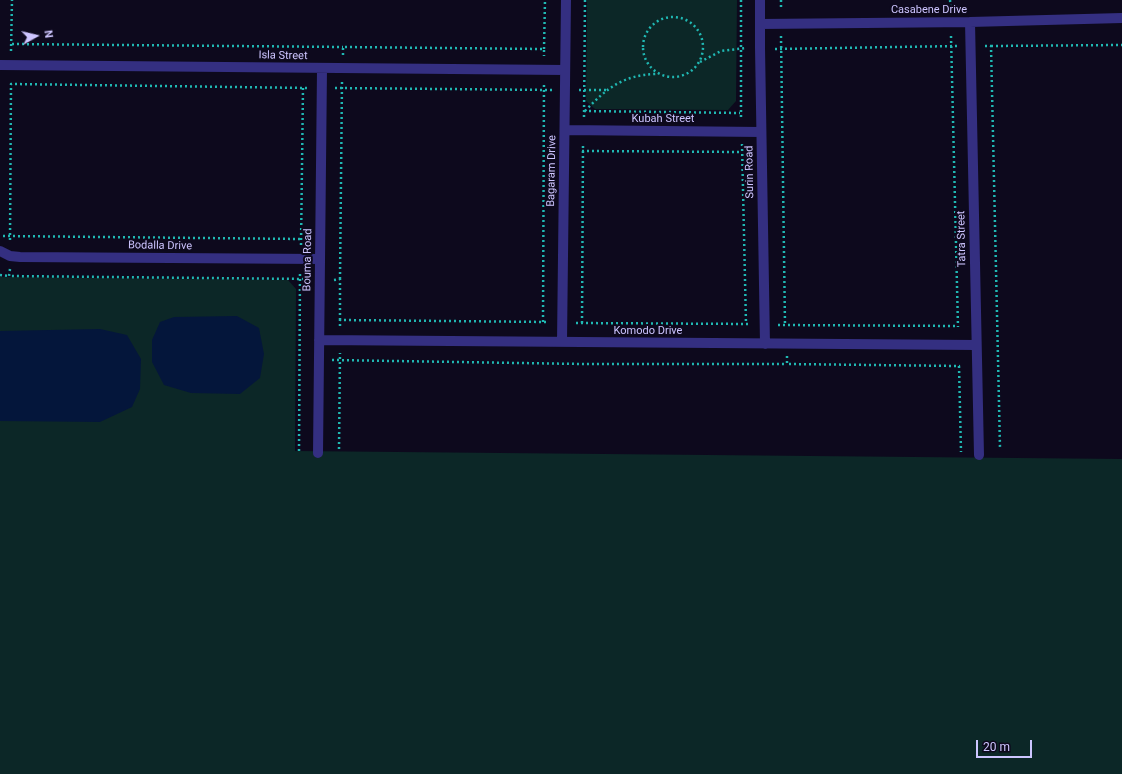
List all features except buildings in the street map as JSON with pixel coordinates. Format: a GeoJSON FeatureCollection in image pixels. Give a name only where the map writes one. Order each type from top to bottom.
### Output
{"type":"FeatureCollection","features":[{"type":"Feature","properties":{"kind":"street","name":"Bagaram Drive"},"geometry":{"type":"LineString","coordinates":[[562,342],[566,0]]}},
{"type":"Feature","properties":{"kind":"street","name":"Surin Road"},"geometry":{"type":"LineString","coordinates":[[760,0],[765,344]]}},
{"type":"Feature","properties":{"kind":"street","name":"Casabene Drive"},"geometry":{"type":"LineString","coordinates":[[760,24],[970,22],[1122,18]]}},
{"type":"Feature","properties":{"kind":"street","name":"Tatra Street"},"geometry":{"type":"LineString","coordinates":[[970,22],[979,456]]}},
{"type":"Feature","properties":{"kind":"street","name":"Isla Street"},"geometry":{"type":"LineString","coordinates":[[0,66],[565,70]]}},
{"type":"Feature","properties":{"kind":"street","name":"Bouma Road"},"geometry":{"type":"LineString","coordinates":[[318,453],[322,69]]}},
{"type":"Feature","properties":{"kind":"street","name":"Kubah Street"},"geometry":{"type":"LineString","coordinates":[[565,130],[761,132]]}},
{"type":"Feature","properties":{"kind":"street","name":"Bodalla Drive"},"geometry":{"type":"LineString","coordinates":[[0,251],[10,256],[320,259]]}},
{"type":"Feature","properties":{"kind":"street","name":"Komodo Drive"},"geometry":{"type":"LineString","coordinates":[[319,340],[976,345]]}},
{"type":"Feature","properties":{"kind":"path"},"geometry":{"type":"LineString","coordinates":[[9,276],[12,0]]}},
{"type":"Feature","properties":{"kind":"path"},"geometry":{"type":"LineString","coordinates":[[543,322],[545,0]]}},
{"type":"Feature","properties":{"kind":"path"},"geometry":{"type":"LineString","coordinates":[[582,364],[585,0]]}},
{"type":"Feature","properties":{"kind":"path"},"geometry":{"type":"LineString","coordinates":[[741,0],[740,113],[746,324]]}},
{"type":"Feature","properties":{"kind":"path"},"geometry":{"type":"LineString","coordinates":[[781,0],[780,49],[787,364]]}},
{"type":"Feature","properties":{"kind":"path"},"geometry":{"type":"LineString","coordinates":[[950,0],[961,452]]}},
{"type":"Feature","properties":{"kind":"path"},"geometry":{"type":"LineString","coordinates":[[700,62],[703,52],[703,41],[694,25],[686,20],[677,17],[668,17],[659,20],[645,33],[642,44],[643,54],[647,64],[654,72],[663,77],[674,78],[684,76],[693,70],[700,62],[722,51],[741,48]]}},
{"type":"Feature","properties":{"kind":"path"},"geometry":{"type":"LineString","coordinates":[[12,44],[544,49]]}},
{"type":"Feature","properties":{"kind":"path"},"geometry":{"type":"LineString","coordinates":[[760,48],[1122,45]]}},
{"type":"Feature","properties":{"kind":"path"},"geometry":{"type":"LineString","coordinates":[[991,46],[1000,448]]}},
{"type":"Feature","properties":{"kind":"path"},"geometry":{"type":"LineString","coordinates":[[340,320],[343,47]]}},
{"type":"Feature","properties":{"kind":"path"},"geometry":{"type":"LineString","coordinates":[[584,111],[607,90],[625,79],[646,74],[658,74]]}},
{"type":"Feature","properties":{"kind":"path"},"geometry":{"type":"LineString","coordinates":[[11,84],[607,90]]}},
{"type":"Feature","properties":{"kind":"path"},"geometry":{"type":"LineString","coordinates":[[584,111],[740,113]]}},
{"type":"Feature","properties":{"kind":"path"},"geometry":{"type":"LineString","coordinates":[[544,151],[742,152]]}},
{"type":"Feature","properties":{"kind":"path"},"geometry":{"type":"LineString","coordinates":[[0,236],[301,239]]}},
{"type":"Feature","properties":{"kind":"path"},"geometry":{"type":"LineString","coordinates":[[0,275],[320,280],[340,279]]}},
{"type":"Feature","properties":{"kind":"path"},"geometry":{"type":"LineString","coordinates":[[300,359],[582,364],[959,366]]}},
{"type":"Feature","properties":{"kind":"green space"},"geometry":{"type":"Polygon","coordinates":[[[587,0],[737,0],[736,101],[728,110],[595,109],[586,101],[587,0]]]}},
{"type":"Feature","properties":{"kind":"green space"},"geometry":{"type":"Polygon","coordinates":[[[0,277],[288,280],[296,289],[295,451],[1122,459],[1122,774],[0,774],[0,277]]]}},
{"type":"Feature","properties":{"kind":"water"},"geometry":{"type":"Polygon","coordinates":[[[237,316],[259,328],[264,354],[260,378],[240,394],[191,393],[164,385],[152,362],[152,340],[160,322],[174,317],[237,316]]]}},
{"type":"Feature","properties":{"kind":"water"},"geometry":{"type":"Polygon","coordinates":[[[100,329],[127,335],[141,359],[140,389],[132,407],[100,422],[0,421],[0,331],[100,329]]]}}]}
